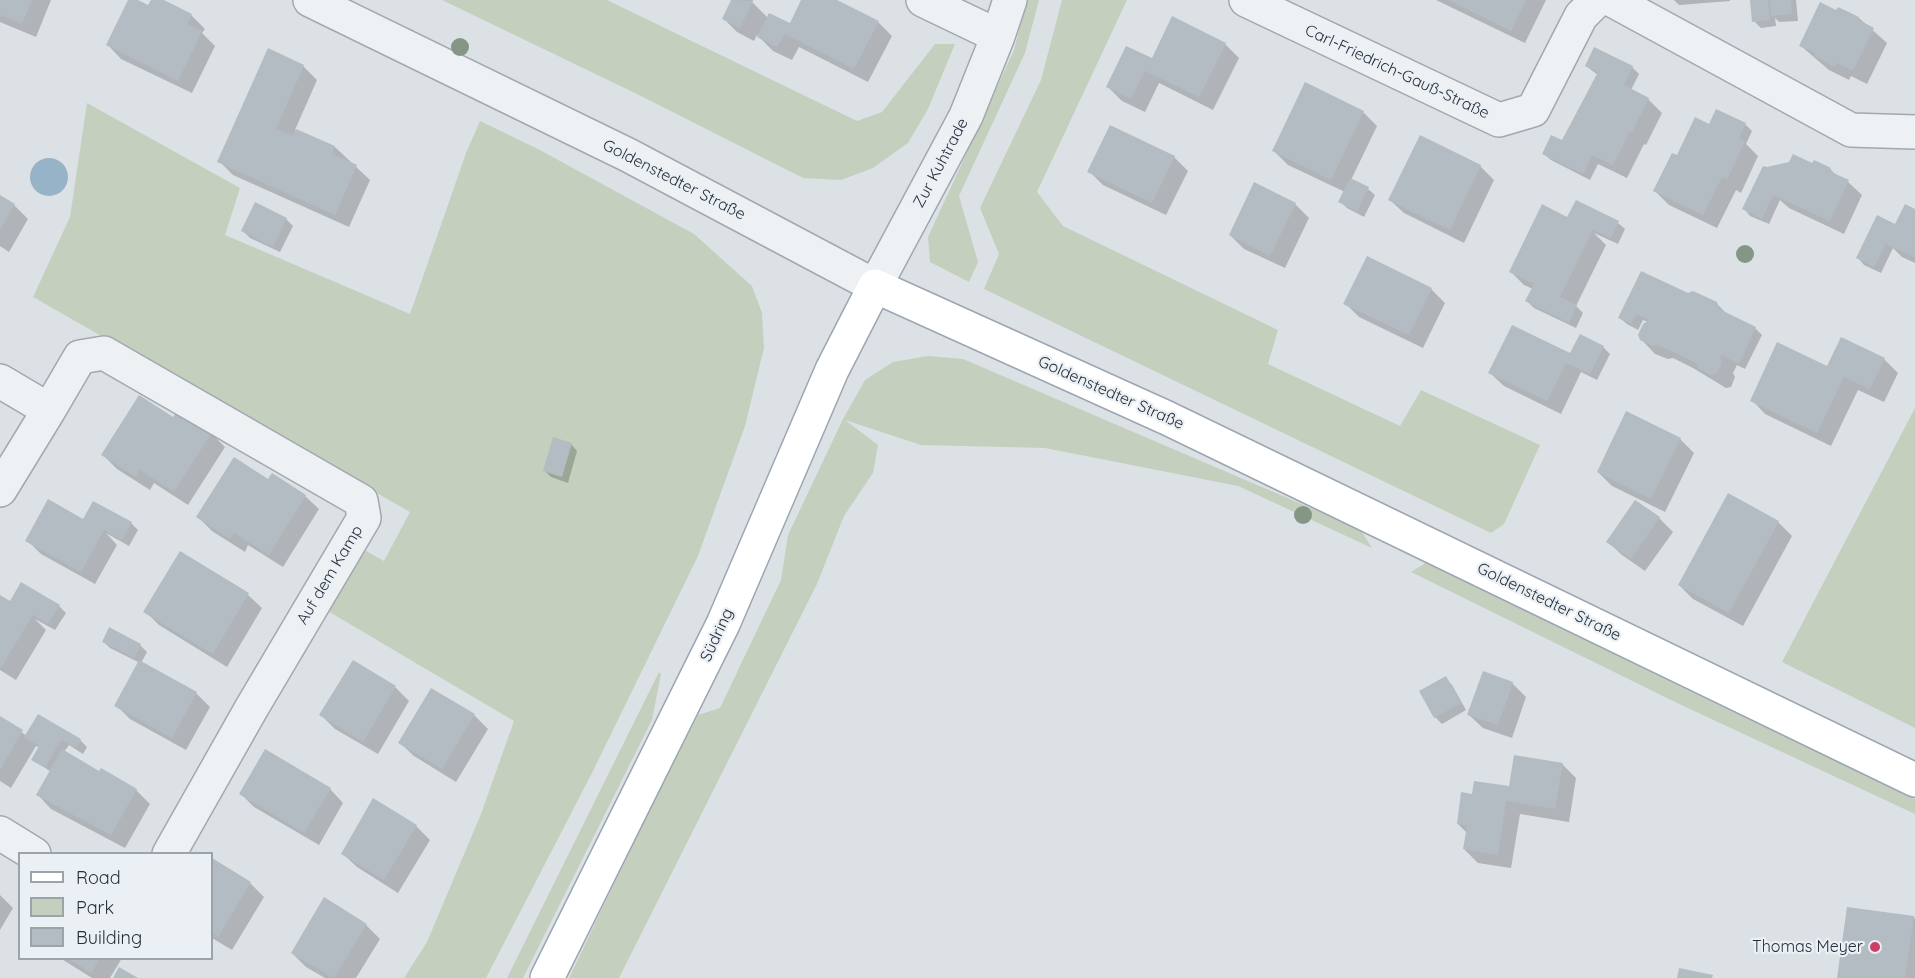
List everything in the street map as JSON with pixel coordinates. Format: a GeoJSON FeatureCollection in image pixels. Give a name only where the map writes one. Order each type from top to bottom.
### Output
{"type":"FeatureCollection","features":[{"type":"Feature","properties":{"kind":"main road","name":"Goldenstedter Straße"},"geometry":{"type":"LineString","coordinates":[[874,286],[1167,418],[1915,780]]}},
{"type":"Feature","properties":{"kind":"main road","name":"Südring"},"geometry":{"type":"LineString","coordinates":[[547,978],[723,624],[832,370],[874,286]]}},
{"type":"Feature","properties":{"kind":"street","name":"Goldenstedter Straße"},"geometry":{"type":"LineString","coordinates":[[310,0],[628,154],[874,286]]}},
{"type":"Feature","properties":{"kind":"street"},"geometry":{"type":"LineString","coordinates":[[923,0],[998,36]]}},
{"type":"Feature","properties":{"kind":"street","name":"Zur Kuhtrade"},"geometry":{"type":"LineString","coordinates":[[874,286],[966,116],[1010,0]]}},
{"type":"Feature","properties":{"kind":"street","name":"Carl-Friedrich-Gauß-Straße"},"geometry":{"type":"LineString","coordinates":[[1246,0],[1499,120],[1533,110],[1581,16],[1597,0]]}},
{"type":"Feature","properties":{"kind":"street"},"geometry":{"type":"LineString","coordinates":[[1612,0],[1851,130],[1915,132]]}},
{"type":"Feature","properties":{"kind":"street","name":"Auf dem Kamp"},"geometry":{"type":"LineString","coordinates":[[49,410],[80,357],[104,353],[361,501],[364,518],[251,708],[170,852]]}},
{"type":"Feature","properties":{"kind":"street"},"geometry":{"type":"LineString","coordinates":[[0,381],[49,410],[0,490]]}},
{"type":"Feature","properties":{"kind":"street"},"geometry":{"type":"LineString","coordinates":[[0,833],[31,852]]}},
{"type":"Feature","properties":{"kind":"green space"},"geometry":{"type":"Polygon","coordinates":[[[442,0],[607,0],[857,121],[882,112],[935,44],[955,44],[928,109],[908,143],[873,168],[841,180],[803,178],[641,96],[442,0]]]}},
{"type":"Feature","properties":{"kind":"green space"},"geometry":{"type":"Polygon","coordinates":[[[1027,0],[1039,0],[1025,53],[959,196],[978,262],[969,282],[930,262],[928,237],[1014,50],[1027,0]]]}},
{"type":"Feature","properties":{"kind":"green space"},"geometry":{"type":"Polygon","coordinates":[[[1062,0],[1127,0],[1037,192],[1063,226],[1278,330],[1268,364],[1400,426],[1421,390],[1540,445],[1504,524],[1491,533],[984,289],[999,254],[980,208],[1041,80],[1062,0]]]}},
{"type":"Feature","properties":{"kind":"green space"},"geometry":{"type":"Polygon","coordinates":[[[87,103],[240,188],[225,235],[410,314],[466,153],[480,121],[538,149],[694,234],[752,286],[762,313],[764,348],[745,426],[698,556],[592,773],[486,978],[404,978],[427,942],[481,814],[514,721],[326,610],[361,548],[384,561],[410,512],[33,297],[70,217],[87,103]]]}},
{"type":"Feature","properties":{"kind":"green space"},"geometry":{"type":"Polygon","coordinates":[[[928,356],[963,359],[1360,529],[1372,548],[1238,486],[1045,448],[921,445],[845,420],[878,445],[873,473],[844,516],[817,584],[619,978],[569,978],[643,823],[698,715],[720,708],[781,580],[788,535],[843,419],[865,380],[893,362],[928,356]]]}},
{"type":"Feature","properties":{"kind":"green space"},"geometry":{"type":"Polygon","coordinates":[[[1915,408],[1915,728],[1782,662],[1915,408]]]}},
{"type":"Feature","properties":{"kind":"green space"},"geometry":{"type":"Polygon","coordinates":[[[1427,562],[1915,799],[1915,814],[1675,702],[1411,572],[1427,562]]]}},
{"type":"Feature","properties":{"kind":"green space"},"geometry":{"type":"Polygon","coordinates":[[[659,672],[661,674],[652,720],[523,978],[507,978],[659,672]]]}},
{"type":"Feature","properties":{"kind":"water"},"geometry":{"type":"Polygon","coordinates":[[[49,158],[63,163],[68,177],[63,191],[49,196],[35,191],[30,177],[35,163],[49,158]]]}},
{"type":"Feature","properties":{"kind":"building"},"geometry":{"type":"Polygon","coordinates":[[[0,0],[32,0],[22,24],[0,15],[0,0]]]}},
{"type":"Feature","properties":{"kind":"building"},"geometry":{"type":"Polygon","coordinates":[[[128,0],[138,0],[148,5],[151,0],[164,0],[192,14],[187,24],[202,31],[178,81],[106,45],[128,0]]]}},
{"type":"Feature","properties":{"kind":"building"},"geometry":{"type":"Polygon","coordinates":[[[731,0],[753,1],[740,28],[722,19],[731,0]]]}},
{"type":"Feature","properties":{"kind":"building"},"geometry":{"type":"Polygon","coordinates":[[[801,0],[837,0],[879,21],[854,69],[785,34],[777,47],[757,37],[769,13],[790,23],[801,0]]]}},
{"type":"Feature","properties":{"kind":"building"},"geometry":{"type":"Polygon","coordinates":[[[1448,0],[1526,0],[1511,31],[1448,0]]]}},
{"type":"Feature","properties":{"kind":"building"},"geometry":{"type":"Polygon","coordinates":[[[1750,0],[1768,0],[1770,20],[1752,22],[1750,0]]]}},
{"type":"Feature","properties":{"kind":"building"},"geometry":{"type":"Polygon","coordinates":[[[1770,0],[1791,0],[1792,14],[1771,16],[1770,0]]]}},
{"type":"Feature","properties":{"kind":"building"},"geometry":{"type":"Polygon","coordinates":[[[1820,2],[1859,17],[1859,20],[1874,28],[1853,71],[1837,63],[1835,67],[1814,56],[1815,53],[1799,46],[1820,2]]]}},
{"type":"Feature","properties":{"kind":"building"},"geometry":{"type":"Polygon","coordinates":[[[1172,16],[1226,43],[1199,97],[1145,71],[1131,99],[1106,87],[1126,46],[1152,58],[1172,16]]]}},
{"type":"Feature","properties":{"kind":"building"},"geometry":{"type":"Polygon","coordinates":[[[1594,47],[1633,66],[1624,85],[1649,98],[1613,165],[1592,155],[1583,174],[1542,154],[1551,135],[1562,140],[1598,72],[1585,66],[1594,47]]]}},
{"type":"Feature","properties":{"kind":"building"},"geometry":{"type":"Polygon","coordinates":[[[268,48],[304,65],[276,129],[293,136],[296,129],[335,146],[332,154],[357,165],[335,215],[217,162],[268,48]]]}},
{"type":"Feature","properties":{"kind":"building"},"geometry":{"type":"Polygon","coordinates":[[[1305,82],[1364,111],[1331,180],[1272,151],[1305,82]]]}},
{"type":"Feature","properties":{"kind":"building"},"geometry":{"type":"Polygon","coordinates":[[[1716,109],[1746,123],[1739,138],[1745,141],[1727,180],[1722,177],[1703,215],[1653,191],[1672,153],[1677,155],[1695,117],[1709,124],[1716,109]]]}},
{"type":"Feature","properties":{"kind":"building"},"geometry":{"type":"Polygon","coordinates":[[[1110,125],[1175,156],[1152,203],[1087,172],[1110,125]]]}},
{"type":"Feature","properties":{"kind":"building"},"geometry":{"type":"Polygon","coordinates":[[[1420,135],[1481,165],[1450,230],[1388,200],[1420,135]]]}},
{"type":"Feature","properties":{"kind":"building"},"geometry":{"type":"Polygon","coordinates":[[[1793,154],[1812,163],[1814,160],[1831,168],[1829,171],[1849,180],[1830,221],[1773,195],[1762,219],[1742,209],[1763,166],[1789,162],[1793,154]]]}},
{"type":"Feature","properties":{"kind":"building"},"geometry":{"type":"Polygon","coordinates":[[[1350,178],[1369,187],[1357,211],[1338,202],[1350,178]]]}},
{"type":"Feature","properties":{"kind":"building"},"geometry":{"type":"Polygon","coordinates":[[[1254,182],[1296,203],[1270,256],[1229,235],[1254,182]]]}},
{"type":"Feature","properties":{"kind":"building"},"geometry":{"type":"Polygon","coordinates":[[[0,195],[15,204],[0,230],[0,195]]]}},
{"type":"Feature","properties":{"kind":"building"},"geometry":{"type":"Polygon","coordinates":[[[1576,200],[1619,221],[1611,238],[1593,230],[1560,297],[1577,305],[1569,323],[1525,301],[1534,284],[1509,272],[1542,204],[1567,217],[1576,200]]]}},
{"type":"Feature","properties":{"kind":"building"},"geometry":{"type":"Polygon","coordinates":[[[255,202],[287,218],[273,247],[241,231],[255,202]]]}},
{"type":"Feature","properties":{"kind":"building"},"geometry":{"type":"Polygon","coordinates":[[[1905,204],[1915,209],[1915,258],[1886,244],[1874,267],[1856,258],[1877,215],[1895,224],[1905,204]]]}},
{"type":"Feature","properties":{"kind":"building"},"geometry":{"type":"Polygon","coordinates":[[[1367,256],[1432,288],[1409,335],[1343,304],[1367,256]]]}},
{"type":"Feature","properties":{"kind":"building"},"geometry":{"type":"Polygon","coordinates":[[[1641,271],[1688,293],[1693,291],[1717,302],[1719,309],[1756,327],[1739,364],[1722,355],[1720,358],[1722,363],[1717,373],[1711,375],[1678,354],[1640,340],[1638,335],[1643,324],[1649,320],[1636,314],[1631,324],[1618,318],[1641,271]]]}},
{"type":"Feature","properties":{"kind":"building"},"geometry":{"type":"Polygon","coordinates":[[[1512,325],[1570,353],[1580,334],[1604,346],[1590,374],[1566,363],[1547,401],[1488,373],[1512,325]]]}},
{"type":"Feature","properties":{"kind":"building"},"geometry":{"type":"Polygon","coordinates":[[[1841,337],[1885,358],[1870,389],[1844,377],[1817,433],[1750,401],[1777,342],[1827,366],[1841,337]]]}},
{"type":"Feature","properties":{"kind":"building"},"geometry":{"type":"Polygon","coordinates":[[[139,395],[173,417],[178,410],[212,432],[174,492],[140,470],[136,477],[101,455],[139,395]]]}},
{"type":"Feature","properties":{"kind":"building"},"geometry":{"type":"Polygon","coordinates":[[[1626,411],[1681,438],[1651,499],[1597,472],[1626,411]]]}},
{"type":"Feature","properties":{"kind":"building"},"geometry":{"type":"Polygon","coordinates":[[[553,437],[572,443],[562,477],[543,471],[553,437]]]}},
{"type":"Feature","properties":{"kind":"building"},"geometry":{"type":"Polygon","coordinates":[[[234,457],[268,479],[272,473],[306,495],[269,555],[234,533],[230,539],[196,517],[234,457]]]}},
{"type":"Feature","properties":{"kind":"building"},"geometry":{"type":"Polygon","coordinates":[[[1728,493],[1779,521],[1729,613],[1678,585],[1728,493]]]}},
{"type":"Feature","properties":{"kind":"building"},"geometry":{"type":"Polygon","coordinates":[[[48,499],[83,519],[93,501],[132,522],[122,540],[104,530],[81,572],[25,541],[48,499]]]}},
{"type":"Feature","properties":{"kind":"building"},"geometry":{"type":"Polygon","coordinates":[[[1635,500],[1660,517],[1631,559],[1606,542],[1635,500]]]}},
{"type":"Feature","properties":{"kind":"building"},"geometry":{"type":"Polygon","coordinates":[[[180,551],[249,593],[213,654],[143,612],[180,551]]]}},
{"type":"Feature","properties":{"kind":"building"},"geometry":{"type":"Polygon","coordinates":[[[21,582],[60,605],[48,624],[33,615],[0,669],[0,595],[10,601],[21,582]]]}},
{"type":"Feature","properties":{"kind":"building"},"geometry":{"type":"Polygon","coordinates":[[[109,627],[141,644],[134,658],[102,642],[109,627]]]}},
{"type":"Feature","properties":{"kind":"building"},"geometry":{"type":"Polygon","coordinates":[[[139,660],[197,692],[172,738],[114,706],[139,660]]]}},
{"type":"Feature","properties":{"kind":"building"},"geometry":{"type":"Polygon","coordinates":[[[353,660],[396,686],[363,742],[319,715],[353,660]]]}},
{"type":"Feature","properties":{"kind":"building"},"geometry":{"type":"Polygon","coordinates":[[[1483,671],[1513,682],[1498,725],[1467,715],[1483,671]]]}},
{"type":"Feature","properties":{"kind":"building"},"geometry":{"type":"Polygon","coordinates":[[[1446,676],[1461,703],[1434,718],[1419,691],[1446,676]]]}},
{"type":"Feature","properties":{"kind":"building"},"geometry":{"type":"Polygon","coordinates":[[[431,688],[475,714],[442,769],[398,743],[431,688]]]}},
{"type":"Feature","properties":{"kind":"building"},"geometry":{"type":"Polygon","coordinates":[[[38,714],[81,739],[76,748],[61,740],[45,768],[31,760],[39,746],[24,737],[38,714]]]}},
{"type":"Feature","properties":{"kind":"building"},"geometry":{"type":"Polygon","coordinates":[[[0,716],[23,730],[0,770],[0,716]]]}},
{"type":"Feature","properties":{"kind":"building"},"geometry":{"type":"Polygon","coordinates":[[[62,749],[99,771],[101,768],[137,789],[111,835],[36,795],[62,749]]]}},
{"type":"Feature","properties":{"kind":"building"},"geometry":{"type":"Polygon","coordinates":[[[265,749],[331,788],[304,833],[239,794],[265,749]]]}},
{"type":"Feature","properties":{"kind":"building"},"geometry":{"type":"Polygon","coordinates":[[[1514,755],[1563,763],[1555,809],[1506,801],[1498,855],[1463,849],[1467,826],[1457,824],[1461,792],[1472,794],[1474,781],[1509,786],[1514,755]]]}},
{"type":"Feature","properties":{"kind":"building"},"geometry":{"type":"Polygon","coordinates":[[[373,798],[417,825],[384,880],[341,854],[373,798]]]}},
{"type":"Feature","properties":{"kind":"building"},"geometry":{"type":"Polygon","coordinates":[[[213,859],[251,882],[218,937],[213,934],[213,859]]]}},
{"type":"Feature","properties":{"kind":"building"},"geometry":{"type":"Polygon","coordinates":[[[324,897],[367,924],[334,978],[291,953],[324,897]]]}},
{"type":"Feature","properties":{"kind":"building","name":"Thomas Meyer"},"geometry":{"type":"Polygon","coordinates":[[[1847,907],[1914,916],[1905,978],[1837,978],[1847,907]]]}},
{"type":"Feature","properties":{"kind":"building"},"geometry":{"type":"Polygon","coordinates":[[[70,960],[99,960],[91,973],[70,960]]]}},
{"type":"Feature","properties":{"kind":"building"},"geometry":{"type":"Polygon","coordinates":[[[119,967],[138,978],[113,978],[119,967]]]}},
{"type":"Feature","properties":{"kind":"building"},"geometry":{"type":"Polygon","coordinates":[[[1679,968],[1713,975],[1712,978],[1677,978],[1679,968]]]}},
{"type":"Feature","properties":{"kind":"place","name":"Thomas Meyer"},"geometry":{"type":"Point","coordinates":[1875,947]}}]}
